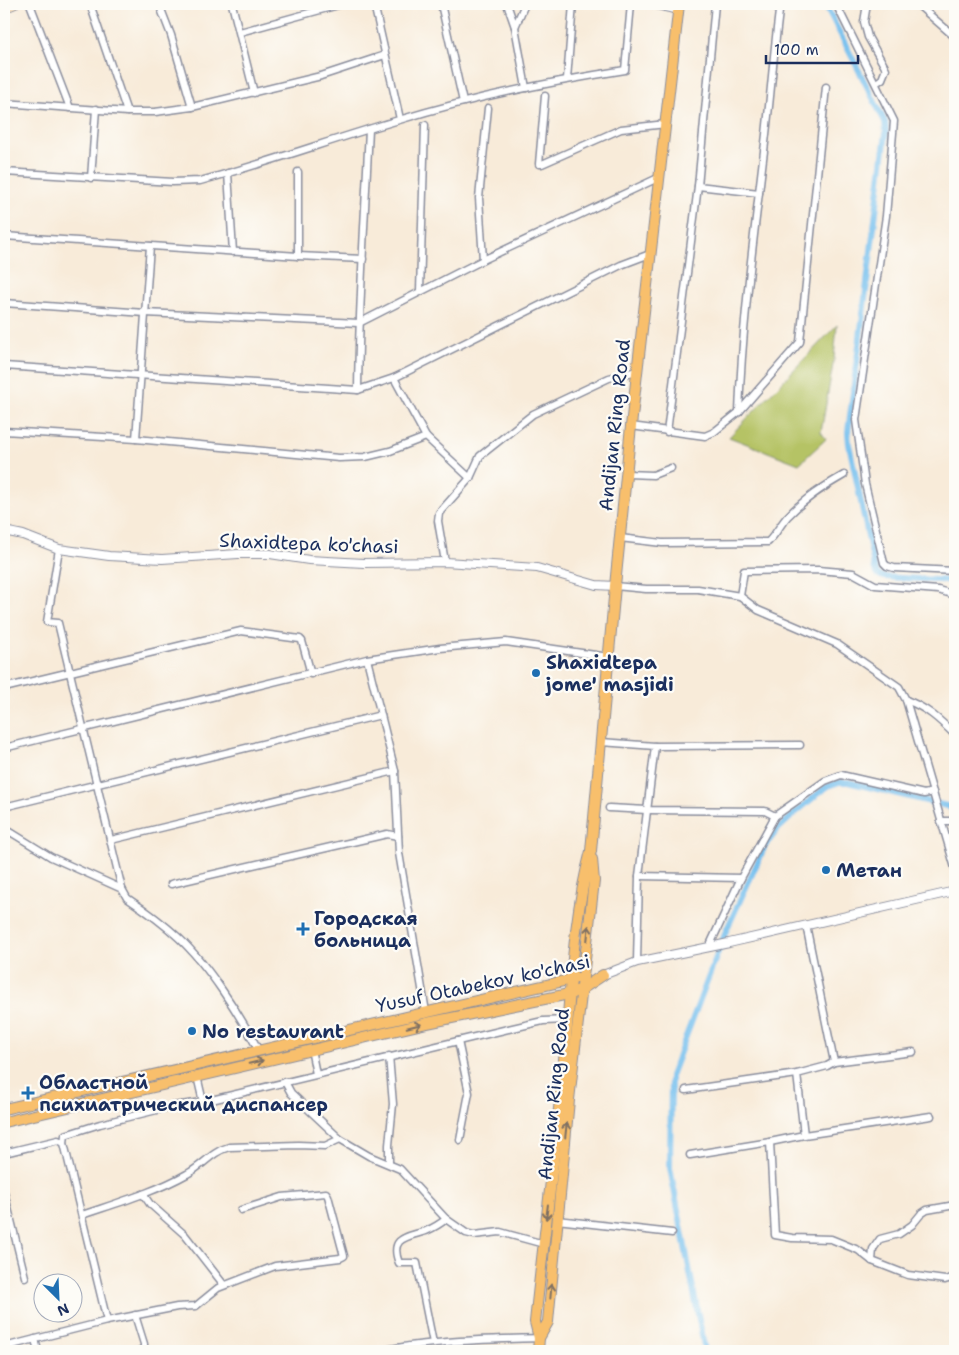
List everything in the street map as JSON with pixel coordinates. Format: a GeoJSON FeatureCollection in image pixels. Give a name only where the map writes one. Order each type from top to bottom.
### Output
{"type":"FeatureCollection","features":[{"type":"Feature","properties":{"kind":"main road"},"geometry":{"type":"LineString","coordinates":[[4,8],[14,4]]}},
{"type":"Feature","properties":{"kind":"main road","name":"Andijan Ring Road"},"geometry":{"type":"LineString","coordinates":[[538,1351],[539,1338],[536,1322],[568,1020],[569,994],[583,884],[591,851],[626,474],[679,7]]}},
{"type":"Feature","properties":{"kind":"main road","name":"Andijan Ring Road"},"geometry":{"type":"LineString","coordinates":[[539,1338],[548,1322],[594,881],[591,851]]}},
{"type":"Feature","properties":{"kind":"main road","name":"Yusuf Otabekov ko'chasi"},"geometry":{"type":"LineString","coordinates":[[4,1109],[426,1012],[583,977],[603,975]]}},
{"type":"Feature","properties":{"kind":"main road","name":"Yusuf Otabekov ko'chasi"},"geometry":{"type":"LineString","coordinates":[[4,1122],[427,1022],[569,994],[582,989],[603,975]]}},
{"type":"Feature","properties":{"kind":"street"},"geometry":{"type":"LineString","coordinates":[[30,4],[70,108]]}},
{"type":"Feature","properties":{"kind":"street"},"geometry":{"type":"LineString","coordinates":[[90,4],[127,112]]}},
{"type":"Feature","properties":{"kind":"street"},"geometry":{"type":"LineString","coordinates":[[159,4],[171,35],[192,107]]}},
{"type":"Feature","properties":{"kind":"street"},"geometry":{"type":"LineString","coordinates":[[232,4],[254,93]]}},
{"type":"Feature","properties":{"kind":"street"},"geometry":{"type":"LineString","coordinates":[[240,32],[342,4]]}},
{"type":"Feature","properties":{"kind":"street"},"geometry":{"type":"LineString","coordinates":[[374,4],[400,119]]}},
{"type":"Feature","properties":{"kind":"street"},"geometry":{"type":"LineString","coordinates":[[440,4],[464,102]]}},
{"type":"Feature","properties":{"kind":"street"},"geometry":{"type":"LineString","coordinates":[[507,4],[515,27],[526,88]]}},
{"type":"Feature","properties":{"kind":"street"},"geometry":{"type":"LineString","coordinates":[[515,27],[526,4]]}},
{"type":"Feature","properties":{"kind":"street"},"geometry":{"type":"LineString","coordinates":[[566,79],[573,4]]}},
{"type":"Feature","properties":{"kind":"street"},"geometry":{"type":"LineString","coordinates":[[4,172],[173,182],[200,181],[400,119],[464,102],[566,79],[625,70],[631,4]]}},
{"type":"Feature","properties":{"kind":"street"},"geometry":{"type":"LineString","coordinates":[[650,4],[679,7]]}},
{"type":"Feature","properties":{"kind":"street"},"geometry":{"type":"LineString","coordinates":[[667,432],[698,186],[715,4]]}},
{"type":"Feature","properties":{"kind":"street"},"geometry":{"type":"LineString","coordinates":[[739,412],[749,272],[780,4]]}},
{"type":"Feature","properties":{"kind":"street"},"geometry":{"type":"LineString","coordinates":[[836,4],[894,121],[886,216],[856,420],[865,484],[884,563],[887,566],[955,571]]}},
{"type":"Feature","properties":{"kind":"street"},"geometry":{"type":"LineString","coordinates":[[867,4],[864,22],[868,37],[886,69],[882,79],[876,83]]}},
{"type":"Feature","properties":{"kind":"street"},"geometry":{"type":"LineString","coordinates":[[917,4],[955,37]]}},
{"type":"Feature","properties":{"kind":"street"},"geometry":{"type":"LineString","coordinates":[[5,101],[96,110],[155,112],[192,107],[254,93],[321,76],[385,55]]}},
{"type":"Feature","properties":{"kind":"street"},"geometry":{"type":"LineString","coordinates":[[632,426],[705,436],[714,432],[739,412],[800,342],[826,87]]}},
{"type":"Feature","properties":{"kind":"street"},"geometry":{"type":"LineString","coordinates":[[545,96],[539,164],[621,129],[666,124]]}},
{"type":"Feature","properties":{"kind":"street"},"geometry":{"type":"LineString","coordinates":[[483,260],[479,198],[488,108]]}},
{"type":"Feature","properties":{"kind":"street"},"geometry":{"type":"LineString","coordinates":[[91,178],[96,110]]}},
{"type":"Feature","properties":{"kind":"street"},"geometry":{"type":"LineString","coordinates":[[420,291],[424,125]]}},
{"type":"Feature","properties":{"kind":"street"},"geometry":{"type":"LineString","coordinates":[[358,390],[359,323],[368,130]]}},
{"type":"Feature","properties":{"kind":"street"},"geometry":{"type":"LineString","coordinates":[[298,172],[298,256]]}},
{"type":"Feature","properties":{"kind":"street"},"geometry":{"type":"LineString","coordinates":[[228,173],[233,252]]}},
{"type":"Feature","properties":{"kind":"street"},"geometry":{"type":"LineString","coordinates":[[4,302],[145,313],[359,323],[483,260],[661,176]]}},
{"type":"Feature","properties":{"kind":"street"},"geometry":{"type":"LineString","coordinates":[[698,186],[759,192]]}},
{"type":"Feature","properties":{"kind":"street"},"geometry":{"type":"LineString","coordinates":[[4,236],[363,259]]}},
{"type":"Feature","properties":{"kind":"street"},"geometry":{"type":"LineString","coordinates":[[136,439],[150,246]]}},
{"type":"Feature","properties":{"kind":"street"},"geometry":{"type":"LineString","coordinates":[[4,366],[358,390],[394,378],[621,264],[650,254]]}},
{"type":"Feature","properties":{"kind":"street"},"geometry":{"type":"LineString","coordinates":[[445,562],[438,521],[439,513],[470,478],[480,456],[533,414],[609,378],[637,371]]}},
{"type":"Feature","properties":{"kind":"street"},"geometry":{"type":"LineString","coordinates":[[394,378],[426,437],[470,478]]}},
{"type":"Feature","properties":{"kind":"street"},"geometry":{"type":"LineString","coordinates":[[4,431],[136,439],[339,458],[365,457],[390,451],[426,437]]}},
{"type":"Feature","properties":{"kind":"street"},"geometry":{"type":"LineString","coordinates":[[626,474],[654,475],[671,468]]}},
{"type":"Feature","properties":{"kind":"street"},"geometry":{"type":"LineString","coordinates":[[620,538],[662,543],[768,542],[786,518],[813,493],[844,475]]}},
{"type":"Feature","properties":{"kind":"street","name":"Shaxidtepa ko'chasi"},"geometry":{"type":"LineString","coordinates":[[4,531],[23,535],[60,549],[109,556],[162,559],[270,554],[308,560],[364,563],[445,562],[537,568],[596,585],[615,586]]}},
{"type":"Feature","properties":{"kind":"street"},"geometry":{"type":"LineString","coordinates":[[60,549],[47,622],[58,623],[122,889],[128,898],[180,938],[205,967],[259,1051]]}},
{"type":"Feature","properties":{"kind":"street"},"geometry":{"type":"LineString","coordinates":[[740,596],[744,571],[818,570],[853,574],[875,584],[938,590],[955,595]]}},
{"type":"Feature","properties":{"kind":"street"},"geometry":{"type":"LineString","coordinates":[[615,586],[646,589],[698,590],[740,596],[758,610],[837,644],[900,687],[906,700],[955,868]]}},
{"type":"Feature","properties":{"kind":"street"},"geometry":{"type":"LineString","coordinates":[[4,688],[241,631],[300,639],[311,674]]}},
{"type":"Feature","properties":{"kind":"street"},"geometry":{"type":"LineString","coordinates":[[4,748],[367,660],[440,648],[506,642],[609,657]]}},
{"type":"Feature","properties":{"kind":"street"},"geometry":{"type":"LineString","coordinates":[[367,660],[395,771],[399,853],[426,1012]]}},
{"type":"Feature","properties":{"kind":"street"},"geometry":{"type":"LineString","coordinates":[[906,700],[923,706],[955,735]]}},
{"type":"Feature","properties":{"kind":"street"},"geometry":{"type":"LineString","coordinates":[[4,807],[381,715]]}},
{"type":"Feature","properties":{"kind":"street"},"geometry":{"type":"LineString","coordinates":[[601,742],[655,746],[800,745]]}},
{"type":"Feature","properties":{"kind":"street"},"geometry":{"type":"LineString","coordinates":[[637,962],[639,876],[655,746]]}},
{"type":"Feature","properties":{"kind":"street"},"geometry":{"type":"LineString","coordinates":[[111,840],[395,771]]}},
{"type":"Feature","properties":{"kind":"street"},"geometry":{"type":"LineString","coordinates":[[711,946],[740,878],[775,816],[825,781],[841,775],[924,794],[934,794]]}},
{"type":"Feature","properties":{"kind":"street"},"geometry":{"type":"LineString","coordinates":[[609,808],[764,812],[775,816]]}},
{"type":"Feature","properties":{"kind":"street"},"geometry":{"type":"LineString","coordinates":[[941,818],[955,821]]}},
{"type":"Feature","properties":{"kind":"street"},"geometry":{"type":"LineString","coordinates":[[4,828],[51,857],[122,889]]}},
{"type":"Feature","properties":{"kind":"street"},"geometry":{"type":"LineString","coordinates":[[170,884],[387,834],[398,836]]}},
{"type":"Feature","properties":{"kind":"street"},"geometry":{"type":"LineString","coordinates":[[639,876],[740,878]]}},
{"type":"Feature","properties":{"kind":"street"},"geometry":{"type":"LineString","coordinates":[[603,975],[637,962],[729,943],[955,891]]}},
{"type":"Feature","properties":{"kind":"street"},"geometry":{"type":"LineString","coordinates":[[806,925],[834,1062]]}},
{"type":"Feature","properties":{"kind":"street"},"geometry":{"type":"LineString","coordinates":[[107,1321],[64,1143],[65,1135],[173,1106],[203,1102],[389,1056],[544,1021],[568,1020]]}},
{"type":"Feature","properties":{"kind":"street"},"geometry":{"type":"LineString","coordinates":[[458,1041],[469,1093],[460,1140]]}},
{"type":"Feature","properties":{"kind":"street"},"geometry":{"type":"LineString","coordinates":[[311,1050],[316,1074]]}},
{"type":"Feature","properties":{"kind":"street"},"geometry":{"type":"LineString","coordinates":[[686,1090],[796,1074],[827,1066],[834,1062],[913,1052]]}},
{"type":"Feature","properties":{"kind":"street"},"geometry":{"type":"LineString","coordinates":[[389,1056],[393,1104],[389,1163]]}},
{"type":"Feature","properties":{"kind":"street"},"geometry":{"type":"LineString","coordinates":[[796,1074],[804,1135]]}},
{"type":"Feature","properties":{"kind":"street"},"geometry":{"type":"LineString","coordinates":[[197,1076],[203,1102]]}},
{"type":"Feature","properties":{"kind":"street"},"geometry":{"type":"LineString","coordinates":[[285,1082],[291,1093],[340,1139],[369,1156],[400,1169],[446,1219],[470,1235],[500,1232],[544,1244]]}},
{"type":"Feature","properties":{"kind":"street"},"geometry":{"type":"LineString","coordinates":[[690,1155],[804,1135],[931,1116]]}},
{"type":"Feature","properties":{"kind":"street"},"geometry":{"type":"LineString","coordinates":[[82,1215],[142,1194],[188,1174],[221,1149],[229,1147],[298,1145],[325,1146],[340,1139]]}},
{"type":"Feature","properties":{"kind":"street"},"geometry":{"type":"LineString","coordinates":[[4,1153],[58,1140],[64,1143]]}},
{"type":"Feature","properties":{"kind":"street"},"geometry":{"type":"LineString","coordinates":[[770,1142],[775,1235],[792,1238],[831,1239],[858,1250],[872,1261],[908,1275],[945,1280],[955,1276]]}},
{"type":"Feature","properties":{"kind":"street"},"geometry":{"type":"LineString","coordinates":[[4,1192],[25,1277]]}},
{"type":"Feature","properties":{"kind":"street"},"geometry":{"type":"LineString","coordinates":[[4,1347],[135,1315],[189,1305],[196,1306],[218,1288],[275,1266],[344,1256],[326,1193],[282,1197],[241,1210]]}},
{"type":"Feature","properties":{"kind":"street"},"geometry":{"type":"LineString","coordinates":[[142,1194],[150,1204],[185,1235],[224,1285]]}},
{"type":"Feature","properties":{"kind":"street"},"geometry":{"type":"LineString","coordinates":[[872,1261],[873,1249],[880,1239],[899,1234],[912,1225],[927,1210],[955,1205]]}},
{"type":"Feature","properties":{"kind":"street"},"geometry":{"type":"LineString","coordinates":[[433,1343],[416,1264],[399,1263],[395,1247],[403,1238],[427,1231],[446,1219]]}},
{"type":"Feature","properties":{"kind":"street"},"geometry":{"type":"LineString","coordinates":[[558,1220],[672,1233]]}},
{"type":"Feature","properties":{"kind":"street"},"geometry":{"type":"LineString","coordinates":[[135,1315],[144,1344],[144,1348],[139,1351]]}},
{"type":"Feature","properties":{"kind":"street"},"geometry":{"type":"LineString","coordinates":[[380,1351],[408,1345],[539,1338]]}},
{"type":"Feature","properties":{"kind":"street"},"geometry":{"type":"LineString","coordinates":[[35,1339],[38,1351]]}},
{"type":"Feature","properties":{"kind":"green space"},"geometry":{"type":"Polygon","coordinates":[[[837,325],[834,359],[821,432],[826,439],[799,464],[729,437],[837,325]]]}},
{"type":"Feature","properties":{"kind":"waterway"},"geometry":{"type":"LineString","coordinates":[[825,4],[885,122],[886,133],[848,432],[875,570],[878,575],[884,577],[955,581]]}},
{"type":"Feature","properties":{"kind":"waterway"},"geometry":{"type":"LineString","coordinates":[[705,1351],[670,1168],[671,1076],[726,931],[765,846],[778,829],[794,814],[826,787],[839,782],[848,782],[955,808]]}},
{"type":"Feature","properties":{"kind":"place","name":"Shaxidtepa jome' masjidi"},"geometry":{"type":"Point","coordinates":[536,673]}},
{"type":"Feature","properties":{"kind":"place","name":"Метан"},"geometry":{"type":"Point","coordinates":[826,870]}},
{"type":"Feature","properties":{"kind":"place","name":"Городская больница"},"geometry":{"type":"Point","coordinates":[303,929]}},
{"type":"Feature","properties":{"kind":"place","name":"No restaurant"},"geometry":{"type":"Point","coordinates":[192,1031]}},
{"type":"Feature","properties":{"kind":"place","name":"Областной психиатрический диспансер"},"geometry":{"type":"Point","coordinates":[28,1093]}}]}
